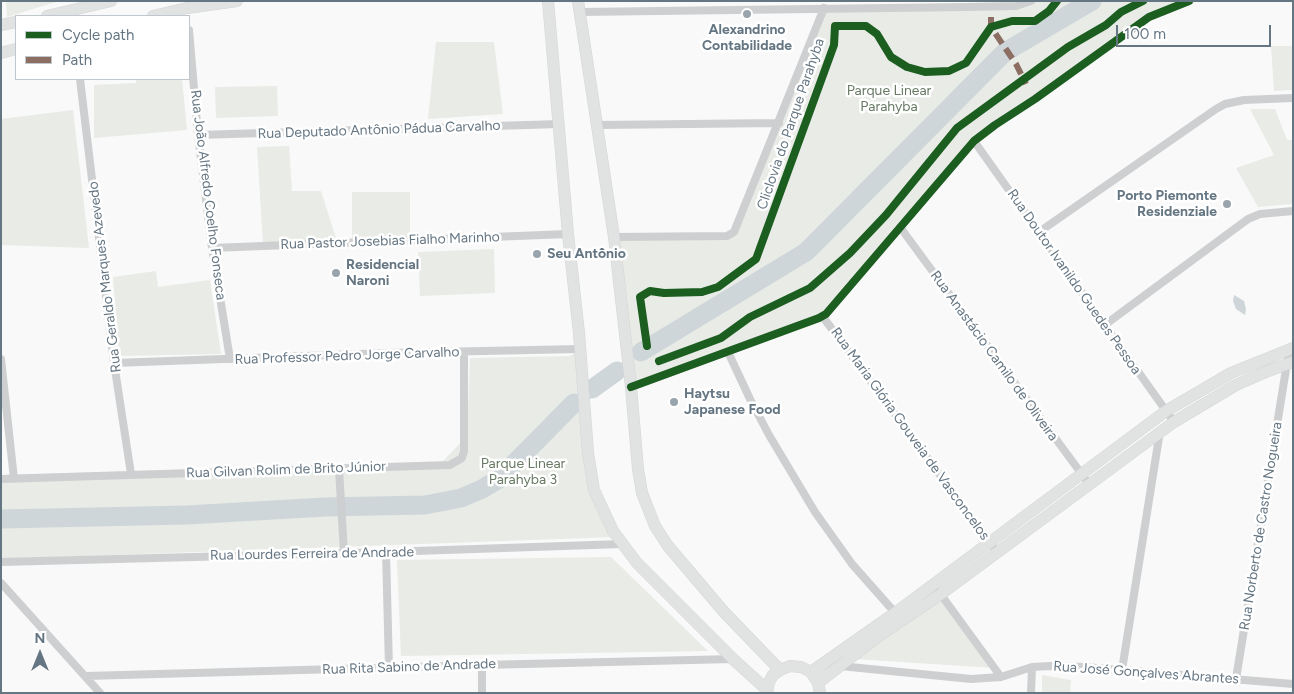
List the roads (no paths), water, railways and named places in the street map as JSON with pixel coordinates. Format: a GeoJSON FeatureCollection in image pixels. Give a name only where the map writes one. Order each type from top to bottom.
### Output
{"type":"FeatureCollection","features":[{"type":"Feature","properties":{"kind":"main road"},"geometry":{"type":"LineString","coordinates":[[162,15],[187,12],[237,1]]}},
{"type":"Feature","properties":{"kind":"main road"},"geometry":{"type":"LineString","coordinates":[[548,1],[592,482],[606,518],[622,544],[637,563],[767,692],[771,679],[780,670],[790,666],[801,667],[811,672],[819,688],[839,666],[899,617],[933,584],[989,542],[1174,422],[1236,385],[1290,363]]}},
{"type":"Feature","properties":{"kind":"main road"},"geometry":{"type":"LineString","coordinates":[[51,15],[103,2]]}},
{"type":"Feature","properties":{"kind":"main road"},"geometry":{"type":"LineString","coordinates":[[579,7],[614,237],[631,386],[639,479],[647,510],[668,546],[724,612],[780,670]]}},
{"type":"Feature","properties":{"kind":"main road"},"geometry":{"type":"LineString","coordinates":[[1,25],[15,22]]}},
{"type":"Feature","properties":{"kind":"main road"},"geometry":{"type":"LineString","coordinates":[[1,53],[15,49]]}},
{"type":"Feature","properties":{"kind":"main road"},"geometry":{"type":"LineString","coordinates":[[811,672],[899,617],[940,594],[997,552],[1166,410],[1231,373],[1292,346]]}},
{"type":"Feature","properties":{"kind":"street"},"geometry":{"type":"LineString","coordinates":[[579,7],[824,8],[966,4],[1016,6],[1031,1]]}},
{"type":"Feature","properties":{"kind":"street"},"geometry":{"type":"LineString","coordinates":[[631,386],[823,317],[974,142],[995,125],[1149,18],[1189,1]]}},
{"type":"Feature","properties":{"kind":"street"},"geometry":{"type":"LineString","coordinates":[[614,237],[727,236],[734,232],[824,8]]}},
{"type":"Feature","properties":{"kind":"street","name":"Rua João Alfredo Coelho Fonseca"},"geometry":{"type":"LineString","coordinates":[[190,42],[198,135],[212,248],[230,359]]}},
{"type":"Feature","properties":{"kind":"street","name":"Rua Geraldo Marques Azevedo"},"geometry":{"type":"LineString","coordinates":[[80,80],[114,364],[131,474]]}},
{"type":"Feature","properties":{"kind":"street"},"geometry":{"type":"LineString","coordinates":[[1039,232],[1225,104],[1244,100],[1293,98]]}},
{"type":"Feature","properties":{"kind":"street"},"geometry":{"type":"LineString","coordinates":[[598,125],[779,123]]}},
{"type":"Feature","properties":{"kind":"street","name":"Rua Deputado Antônio Pádua Carvalho"},"geometry":{"type":"LineString","coordinates":[[198,135],[560,124]]}},
{"type":"Feature","properties":{"kind":"street","name":"Rua Doutor Ivanildo Guedes Pessoa"},"geometry":{"type":"LineString","coordinates":[[974,142],[1106,324],[1174,422]]}},
{"type":"Feature","properties":{"kind":"street"},"geometry":{"type":"LineString","coordinates":[[1106,324],[1248,219],[1260,214],[1293,211]]}},
{"type":"Feature","properties":{"kind":"street","name":"Rua Anastácio Camilo de Oliveira"},"geometry":{"type":"LineString","coordinates":[[900,228],[1086,479]]}},
{"type":"Feature","properties":{"kind":"street","name":"Rua Pastor Josebias Fialho Marinho"},"geometry":{"type":"LineString","coordinates":[[212,248],[568,234]]}},
{"type":"Feature","properties":{"kind":"street","name":"Rua Maria Glória Gouveia de Vasconcelos"},"geometry":{"type":"LineString","coordinates":[[823,317],[997,552]]}},
{"type":"Feature","properties":{"kind":"street","name":"Rua Norberto de Castro Nogueira"},"geometry":{"type":"LineString","coordinates":[[1236,680],[1292,346]]}},
{"type":"Feature","properties":{"kind":"street","name":"Rua Professor Pedro Jorge Carvalho"},"geometry":{"type":"LineString","coordinates":[[114,364],[388,353],[580,349]]}},
{"type":"Feature","properties":{"kind":"street","name":"Rua Gilvan Rolim de Brito Júnior"},"geometry":{"type":"LineString","coordinates":[[1,479],[450,465],[462,458],[464,432],[464,352]]}},
{"type":"Feature","properties":{"kind":"street"},"geometry":{"type":"LineString","coordinates":[[728,352],[769,435],[815,512],[852,564],[899,617]]}},
{"type":"Feature","properties":{"kind":"street"},"geometry":{"type":"LineString","coordinates":[[1,359],[14,478]]}},
{"type":"Feature","properties":{"kind":"street"},"geometry":{"type":"LineString","coordinates":[[1122,670],[1160,431]]}},
{"type":"Feature","properties":{"kind":"street"},"geometry":{"type":"LineString","coordinates":[[339,469],[344,553]]}},
{"type":"Feature","properties":{"kind":"street","name":"Rua Lourdes Ferreira de Andrade"},"geometry":{"type":"LineString","coordinates":[[1,562],[622,544]]}},
{"type":"Feature","properties":{"kind":"street"},"geometry":{"type":"LineString","coordinates":[[386,552],[389,668]]}},
{"type":"Feature","properties":{"kind":"street"},"geometry":{"type":"LineString","coordinates":[[1,583],[100,693]]}},
{"type":"Feature","properties":{"kind":"street"},"geometry":{"type":"LineString","coordinates":[[933,584],[1001,677]]}},
{"type":"Feature","properties":{"kind":"street","name":"Rua Rita Sabino de Andrade"},"geometry":{"type":"LineString","coordinates":[[86,676],[733,659]]}},
{"type":"Feature","properties":{"kind":"street"},"geometry":{"type":"LineString","coordinates":[[482,665],[482,693]]}},
{"type":"Feature","properties":{"kind":"street","name":"Rua José Gonçalves Abrantes"},"geometry":{"type":"LineString","coordinates":[[839,666],[971,679],[1001,677],[1032,668],[1059,666],[1293,684]]}},
{"type":"Feature","properties":{"kind":"street"},"geometry":{"type":"LineString","coordinates":[[1031,693],[1032,668]]}},
{"type":"Feature","properties":{"kind":"waterway"},"geometry":{"type":"LineString","coordinates":[[641,352],[806,252],[1005,52],[1092,1]]}},
{"type":"Feature","properties":{"kind":"waterway"},"geometry":{"type":"LineString","coordinates":[[592,389],[617,371]]}},
{"type":"Feature","properties":{"kind":"waterway"},"geometry":{"type":"LineString","coordinates":[[1,519],[187,515],[325,507],[425,505],[461,498],[499,479],[574,403]]}},
{"type":"Feature","properties":{"kind":"place","name":"Alexandrino Contabilidade"},"geometry":{"type":"Point","coordinates":[747,14]}},
{"type":"Feature","properties":{"kind":"place","name":"Porto Piemonte Residenziale"},"geometry":{"type":"Point","coordinates":[1227,204]}},
{"type":"Feature","properties":{"kind":"place","name":"Seu Antônio"},"geometry":{"type":"Point","coordinates":[537,254]}},
{"type":"Feature","properties":{"kind":"place","name":"Residencial Naroni"},"geometry":{"type":"Point","coordinates":[336,273]}},
{"type":"Feature","properties":{"kind":"place","name":"Haytsu Japanese Food"},"geometry":{"type":"Point","coordinates":[674,402]}},
{"type":"Feature","properties":{"kind":"park label","name":"Parque Linear Parahyba"},"geometry":{"type":"Point","coordinates":[889,99]}},
{"type":"Feature","properties":{"kind":"park label","name":"Parque Linear Parahyba 3"},"geometry":{"type":"Point","coordinates":[523,472]}}]}
